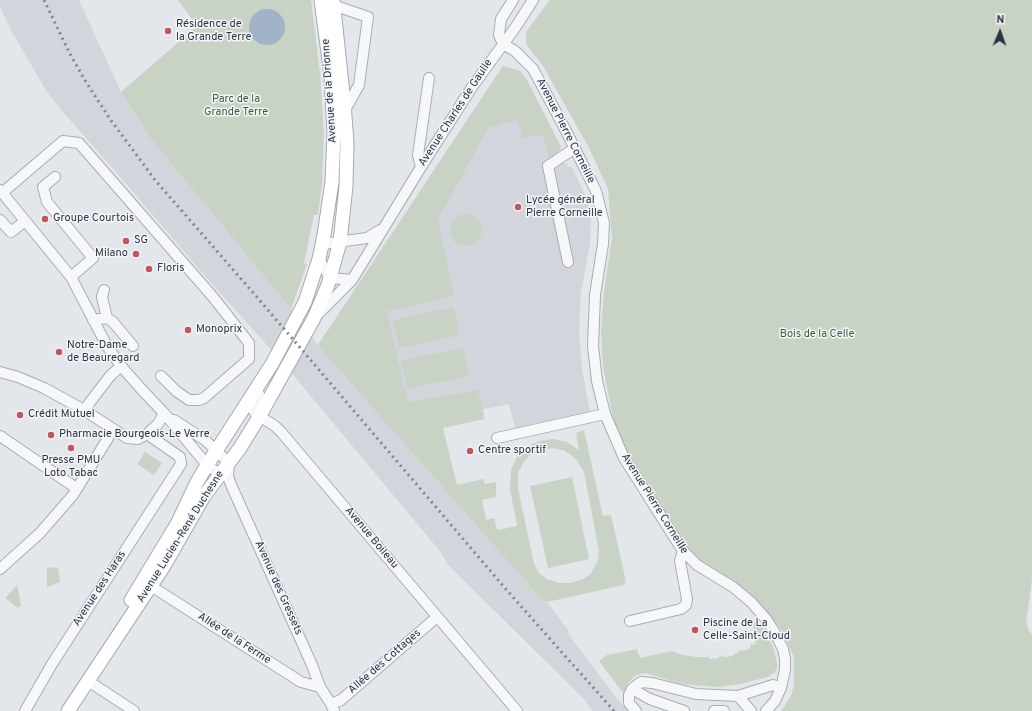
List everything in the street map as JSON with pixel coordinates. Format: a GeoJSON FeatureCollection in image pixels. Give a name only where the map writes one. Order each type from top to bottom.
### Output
{"type":"FeatureCollection","features":[{"type":"Feature","properties":{"kind":"main road","name":"Avenue de la Drionne"},"geometry":{"type":"LineString","coordinates":[[295,321],[305,302],[323,244],[332,182],[334,133],[331,76],[321,0]]}},
{"type":"Feature","properties":{"kind":"main road","name":"Avenue de la Drionne"},"geometry":{"type":"LineString","coordinates":[[314,318],[330,278],[340,242],[346,186],[347,143],[345,110],[333,3]]}},
{"type":"Feature","properties":{"kind":"main road","name":"Avenue Lucien-René Duchesne"},"geometry":{"type":"LineString","coordinates":[[68,711],[151,586],[204,496],[229,463],[259,417],[314,318]]}},
{"type":"Feature","properties":{"kind":"main road","name":"Avenue Lucien-René Duchesne"},"geometry":{"type":"LineString","coordinates":[[57,711],[129,603],[166,543],[215,450],[272,364],[295,321]]}},
{"type":"Feature","properties":{"kind":"street"},"geometry":{"type":"LineString","coordinates":[[503,44],[499,35],[501,19],[513,0]]}},
{"type":"Feature","properties":{"kind":"street","name":"Avenue Charles de Gaulle"},"geometry":{"type":"LineString","coordinates":[[314,318],[352,280],[382,229],[472,87],[533,0]]}},
{"type":"Feature","properties":{"kind":"street"},"geometry":{"type":"LineString","coordinates":[[333,3],[368,17],[359,85],[345,110]]}},
{"type":"Feature","properties":{"kind":"street","name":"Avenue Pierre Corneille"},"geometry":{"type":"LineString","coordinates":[[503,44],[515,50],[533,69],[596,191],[604,223],[603,244],[596,296],[593,346],[597,382],[605,414],[624,458],[683,551],[697,566],[742,594],[766,619],[780,643],[785,659],[784,678],[781,688],[774,701],[766,711]]}},
{"type":"Feature","properties":{"kind":"street"},"geometry":{"type":"LineString","coordinates":[[421,167],[418,155],[429,78]]}},
{"type":"Feature","properties":{"kind":"street"},"geometry":{"type":"LineString","coordinates":[[161,376],[176,391],[189,400],[199,400],[204,398],[249,360],[249,343],[213,297],[79,143],[63,141],[1,192],[71,277],[93,320],[121,366],[164,413],[207,465],[220,474]]}},
{"type":"Feature","properties":{"kind":"street"},"geometry":{"type":"LineString","coordinates":[[568,262],[548,166],[575,148]]}},
{"type":"Feature","properties":{"kind":"street"},"geometry":{"type":"LineString","coordinates":[[55,177],[43,187],[47,202],[93,258],[71,277]]}},
{"type":"Feature","properties":{"kind":"street"},"geometry":{"type":"LineString","coordinates":[[0,220],[11,232],[25,221]]}},
{"type":"Feature","properties":{"kind":"street","name":"Avenue Charles de Gaulle"},"geometry":{"type":"LineString","coordinates":[[323,244],[367,238],[382,229]]}},
{"type":"Feature","properties":{"kind":"street"},"geometry":{"type":"LineString","coordinates":[[319,259],[330,278],[352,280]]}},
{"type":"Feature","properties":{"kind":"street"},"geometry":{"type":"LineString","coordinates":[[104,290],[102,297],[107,318]]}},
{"type":"Feature","properties":{"kind":"street"},"geometry":{"type":"LineString","coordinates":[[93,320],[107,318],[113,322],[133,346]]}},
{"type":"Feature","properties":{"kind":"street"},"geometry":{"type":"LineString","coordinates":[[259,417],[254,412],[253,405],[271,376],[272,364]]}},
{"type":"Feature","properties":{"kind":"street"},"geometry":{"type":"LineString","coordinates":[[84,410],[110,376],[121,366]]}},
{"type":"Feature","properties":{"kind":"street"},"geometry":{"type":"LineString","coordinates":[[0,372],[18,377],[44,388],[84,410],[126,438],[138,439],[147,434],[158,424],[164,413]]}},
{"type":"Feature","properties":{"kind":"street"},"geometry":{"type":"LineString","coordinates":[[164,413],[205,440],[229,463]]}},
{"type":"Feature","properties":{"kind":"street"},"geometry":{"type":"LineString","coordinates":[[497,438],[605,414]]}},
{"type":"Feature","properties":{"kind":"street","name":"Avenue Boileau"},"geometry":{"type":"LineString","coordinates":[[259,417],[275,426],[282,433],[517,711]]}},
{"type":"Feature","properties":{"kind":"street"},"geometry":{"type":"LineString","coordinates":[[0,569],[40,533],[73,495],[112,430]]}},
{"type":"Feature","properties":{"kind":"street","name":"Avenue des Haras"},"geometry":{"type":"LineString","coordinates":[[25,711],[52,664],[181,464],[180,457],[147,434]]}},
{"type":"Feature","properties":{"kind":"street"},"geometry":{"type":"LineString","coordinates":[[0,436],[76,488]]}},
{"type":"Feature","properties":{"kind":"street","name":"Avenue des Gressets"},"geometry":{"type":"LineString","coordinates":[[229,463],[228,477],[232,487],[312,665],[320,688],[333,708]]}},
{"type":"Feature","properties":{"kind":"street"},"geometry":{"type":"LineString","coordinates":[[630,621],[681,609],[686,605],[687,599],[680,562],[683,551]]}},
{"type":"Feature","properties":{"kind":"street","name":"Allée de la Ferme"},"geometry":{"type":"LineString","coordinates":[[151,586],[301,682],[320,688]]}},
{"type":"Feature","properties":{"kind":"street","name":"Allée des Cottages"},"geometry":{"type":"LineString","coordinates":[[333,708],[437,617]]}},
{"type":"Feature","properties":{"kind":"street"},"geometry":{"type":"LineString","coordinates":[[88,681],[134,711]]}},
{"type":"Feature","properties":{"kind":"street"},"geometry":{"type":"LineString","coordinates":[[636,711],[629,703],[629,695],[632,688],[641,682],[652,683],[696,694],[738,696],[772,685],[781,688]]}},
{"type":"Feature","properties":{"kind":"street"},"geometry":{"type":"LineString","coordinates":[[632,688],[650,699],[684,711]]}},
{"type":"Feature","properties":{"kind":"street"},"geometry":{"type":"LineString","coordinates":[[738,696],[751,711]]}},
{"type":"Feature","properties":{"kind":"street"},"geometry":{"type":"LineString","coordinates":[[714,711],[724,711]]}},
{"type":"Feature","properties":{"kind":"shaded area"},"geometry":{"type":"Polygon","coordinates":[[[0,0],[79,0],[121,92],[151,139],[291,309],[318,345],[503,66],[520,71],[526,78],[561,147],[559,150],[563,164],[567,163],[568,167],[572,167],[584,192],[591,217],[590,244],[581,292],[579,330],[582,370],[590,411],[515,428],[509,404],[431,420],[408,447],[541,599],[547,602],[568,630],[569,635],[618,700],[629,711],[593,711],[582,697],[449,566],[439,550],[284,364],[205,276],[61,110],[47,92],[12,32],[0,7],[0,0]]]}},
{"type":"Feature","properties":{"kind":"green space","name":"Parc de la Grande Terre"},"geometry":{"type":"Polygon","coordinates":[[[178,0],[311,0],[320,73],[324,134],[322,184],[318,215],[314,215],[304,263],[307,264],[291,309],[151,139],[121,92],[197,26],[178,0]]]}},
{"type":"Feature","properties":{"kind":"green space","name":"Bois de la Celle"},"geometry":{"type":"Polygon","coordinates":[[[550,0],[1032,0],[1032,579],[1026,623],[1032,634],[1032,711],[781,711],[791,696],[794,685],[794,657],[781,629],[762,607],[699,561],[677,539],[625,456],[612,414],[603,366],[601,329],[604,292],[612,237],[608,189],[589,148],[543,66],[526,44],[526,32],[550,0]]]}},
{"type":"Feature","properties":{"kind":"green space"},"geometry":{"type":"Polygon","coordinates":[[[503,66],[520,71],[526,78],[561,147],[549,158],[543,135],[523,138],[518,120],[488,128],[438,220],[454,296],[387,311],[408,402],[478,390],[484,419],[443,428],[457,485],[483,479],[485,484],[496,482],[496,497],[482,500],[486,520],[494,518],[497,530],[517,526],[510,489],[511,470],[517,457],[526,447],[539,441],[553,439],[567,442],[579,450],[576,433],[584,430],[603,516],[611,515],[626,582],[624,585],[547,602],[541,599],[318,345],[503,66]],[[553,448],[542,450],[530,455],[518,473],[518,488],[534,564],[539,573],[547,579],[559,583],[571,583],[583,579],[591,574],[598,560],[599,551],[584,472],[576,459],[565,451],[553,448]]]}},
{"type":"Feature","properties":{"kind":"green space"},"geometry":{"type":"Polygon","coordinates":[[[463,214],[469,214],[478,218],[482,230],[478,242],[469,246],[463,246],[454,242],[450,233],[450,227],[454,218],[463,214]]]}},
{"type":"Feature","properties":{"kind":"green space"},"geometry":{"type":"Polygon","coordinates":[[[454,307],[459,335],[399,348],[393,320],[454,307]]]}},
{"type":"Feature","properties":{"kind":"green space"},"geometry":{"type":"Polygon","coordinates":[[[463,348],[469,376],[407,389],[401,360],[463,348]]]}},
{"type":"Feature","properties":{"kind":"green space"},"geometry":{"type":"Polygon","coordinates":[[[145,452],[162,463],[154,475],[137,464],[145,452]]]}},
{"type":"Feature","properties":{"kind":"green space"},"geometry":{"type":"Polygon","coordinates":[[[572,477],[589,559],[548,568],[530,486],[572,477]]]}},
{"type":"Feature","properties":{"kind":"green space"},"geometry":{"type":"Polygon","coordinates":[[[47,567],[58,568],[60,582],[47,587],[47,567]]]}},
{"type":"Feature","properties":{"kind":"green space"},"geometry":{"type":"Polygon","coordinates":[[[17,585],[21,605],[18,608],[5,598],[17,585]]]}},
{"type":"Feature","properties":{"kind":"green space"},"geometry":{"type":"Polygon","coordinates":[[[758,622],[765,631],[773,647],[777,669],[768,677],[740,684],[718,687],[693,685],[677,683],[646,673],[636,675],[628,683],[624,694],[599,661],[607,655],[637,649],[640,658],[672,651],[683,655],[709,657],[710,659],[719,658],[719,656],[732,656],[741,650],[749,650],[751,644],[755,645],[756,632],[752,623],[758,622]]]}},
{"type":"Feature","properties":{"kind":"water"},"geometry":{"type":"Polygon","coordinates":[[[271,9],[280,14],[284,20],[284,34],[280,40],[271,45],[263,45],[254,40],[250,34],[249,23],[254,14],[260,10],[271,9]]]}},
{"type":"Feature","properties":{"kind":"railway"},"geometry":{"type":"LineString","coordinates":[[44,0],[70,54],[86,82],[110,119],[155,180],[504,587],[614,711]]}},
{"type":"Feature","properties":{"kind":"place","name":"Résidence de la Grande Terre"},"geometry":{"type":"Point","coordinates":[168,31]}},
{"type":"Feature","properties":{"kind":"place","name":"Lycée général Pierre Corneille"},"geometry":{"type":"Point","coordinates":[518,207]}},
{"type":"Feature","properties":{"kind":"place","name":"Groupe Courtois"},"geometry":{"type":"Point","coordinates":[45,219]}},
{"type":"Feature","properties":{"kind":"place","name":"SG"},"geometry":{"type":"Point","coordinates":[126,241]}},
{"type":"Feature","properties":{"kind":"place","name":"Milano"},"geometry":{"type":"Point","coordinates":[136,254]}},
{"type":"Feature","properties":{"kind":"place","name":"Floris"},"geometry":{"type":"Point","coordinates":[149,269]}},
{"type":"Feature","properties":{"kind":"place","name":"Monoprix"},"geometry":{"type":"Point","coordinates":[188,330]}},
{"type":"Feature","properties":{"kind":"place","name":"Notre-Dame de Beauregard"},"geometry":{"type":"Point","coordinates":[59,352]}},
{"type":"Feature","properties":{"kind":"place","name":"Crédit Mutuel"},"geometry":{"type":"Point","coordinates":[20,415]}},
{"type":"Feature","properties":{"kind":"place","name":"Pharmacie Bourgeois-Le Verre"},"geometry":{"type":"Point","coordinates":[51,435]}},
{"type":"Feature","properties":{"kind":"place","name":"Presse PMU Loto Tabac"},"geometry":{"type":"Point","coordinates":[71,448]}},
{"type":"Feature","properties":{"kind":"place","name":"Centre sportif"},"geometry":{"type":"Point","coordinates":[470,451]}},
{"type":"Feature","properties":{"kind":"place","name":"Piscine de La Celle-Saint-Cloud"},"geometry":{"type":"Point","coordinates":[695,630]}}]}
